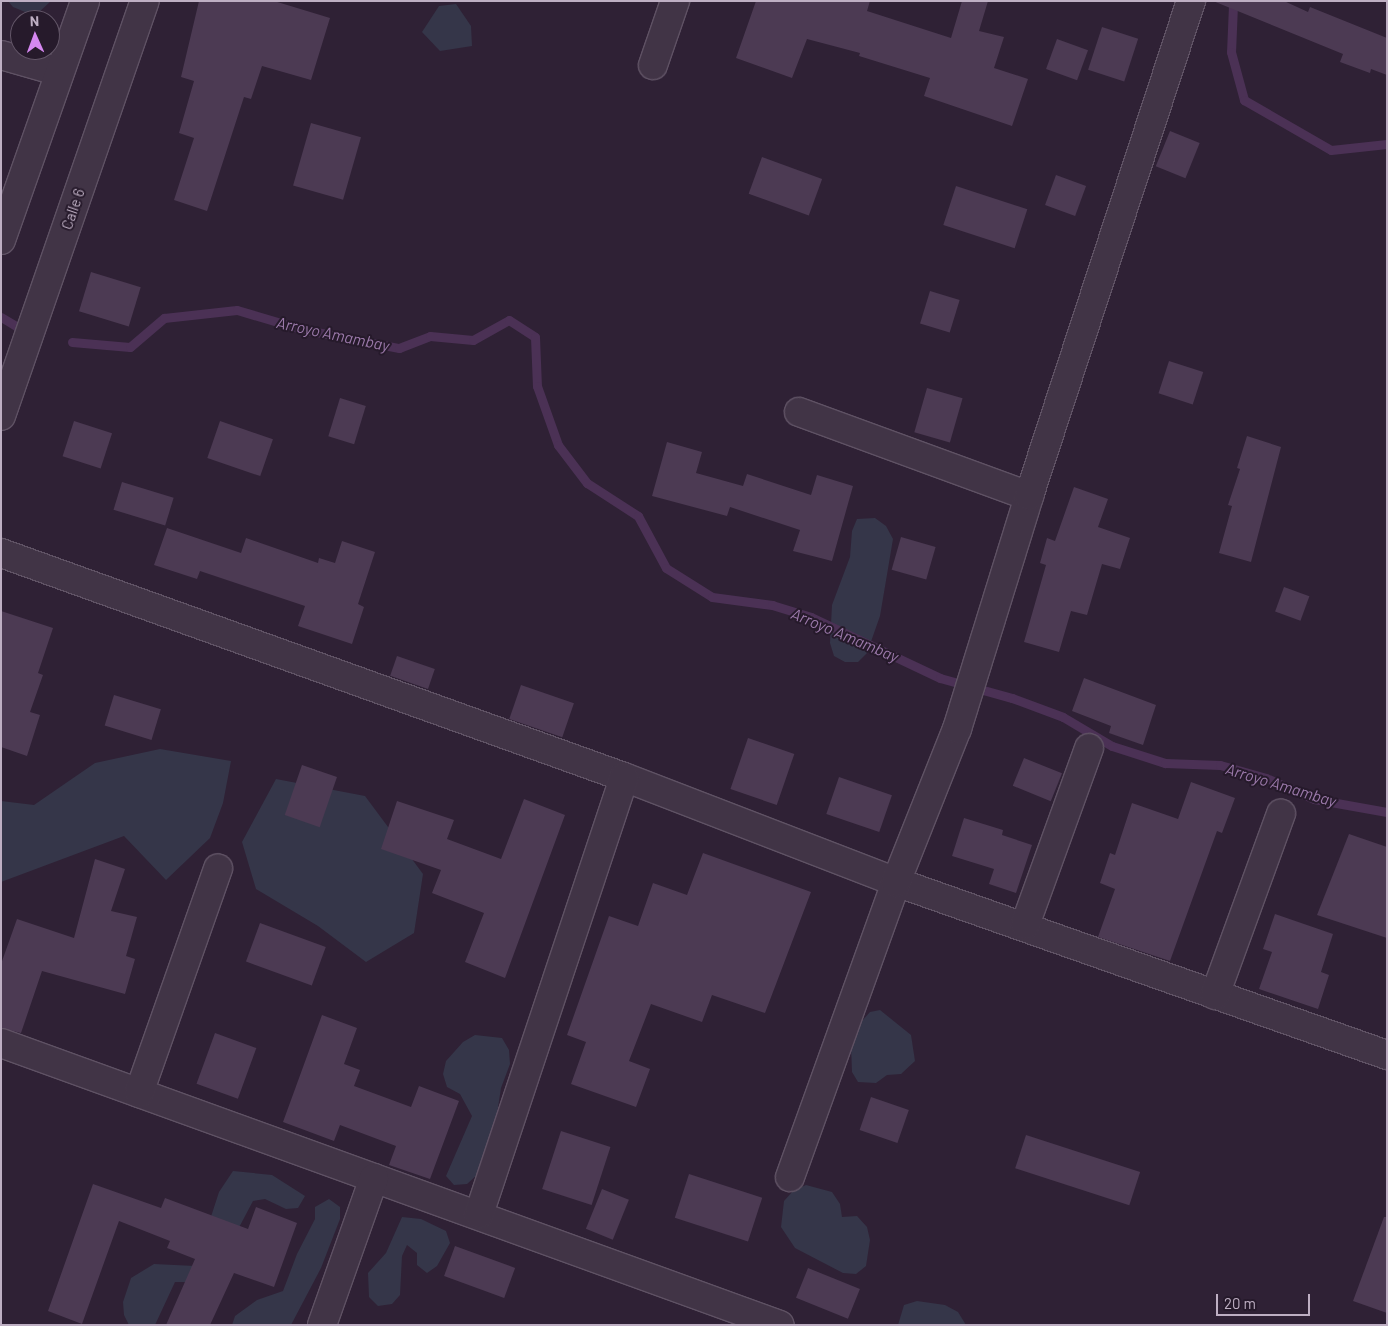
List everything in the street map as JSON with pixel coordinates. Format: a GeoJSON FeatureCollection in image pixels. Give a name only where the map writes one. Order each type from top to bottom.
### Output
{"type":"FeatureCollection","features":[{"type":"Feature","properties":{"kind":"street"},"geometry":{"type":"LineString","coordinates":[[1,240],[85,1]]}},
{"type":"Feature","properties":{"kind":"street"},"geometry":{"type":"LineString","coordinates":[[652,65],[675,1]]}},
{"type":"Feature","properties":{"kind":"street"},"geometry":{"type":"LineString","coordinates":[[790,1177],[896,882],[965,706],[1184,3]]}},
{"type":"Feature","properties":{"kind":"street","name":"Calle 6"},"geometry":{"type":"LineString","coordinates":[[1,416],[135,4]]}},
{"type":"Feature","properties":{"kind":"street"},"geometry":{"type":"LineString","coordinates":[[1,56],[60,72]]}},
{"type":"Feature","properties":{"kind":"street"},"geometry":{"type":"LineString","coordinates":[[799,412],[1029,496]]}},
{"type":"Feature","properties":{"kind":"street"},"geometry":{"type":"LineString","coordinates":[[1,553],[624,777],[896,882],[1025,925],[1215,995],[1387,1055]]}},
{"type":"Feature","properties":{"kind":"street"},"geometry":{"type":"LineString","coordinates":[[1025,925],[1089,748]]}},
{"type":"Feature","properties":{"kind":"street"},"geometry":{"type":"LineString","coordinates":[[479,1214],[624,777]]}},
{"type":"Feature","properties":{"kind":"street"},"geometry":{"type":"LineString","coordinates":[[1215,995],[1281,814]]}},
{"type":"Feature","properties":{"kind":"street"},"geometry":{"type":"LineString","coordinates":[[139,1093],[218,868]]}},
{"type":"Feature","properties":{"kind":"street"},"geometry":{"type":"LineString","coordinates":[[1,1042],[374,1178],[479,1214],[780,1325]]}},
{"type":"Feature","properties":{"kind":"street"},"geometry":{"type":"LineString","coordinates":[[322,1325],[374,1178]]}},
{"type":"Feature","properties":{"kind":"shaded area"},"geometry":{"type":"Polygon","coordinates":[[[8,1],[51,1],[41,10],[20,10],[13,7],[8,1]]]}},
{"type":"Feature","properties":{"kind":"shaded area"},"geometry":{"type":"Polygon","coordinates":[[[456,4],[471,26],[472,46],[440,51],[422,32],[439,6],[456,4]]]}},
{"type":"Feature","properties":{"kind":"shaded area"},"geometry":{"type":"Polygon","coordinates":[[[875,518],[886,526],[893,539],[880,616],[867,653],[858,662],[845,662],[834,656],[830,643],[832,605],[850,557],[852,531],[857,519],[875,518]]]}},
{"type":"Feature","properties":{"kind":"shaded area"},"geometry":{"type":"Polygon","coordinates":[[[160,749],[231,761],[223,803],[210,838],[166,880],[124,836],[1,882],[1,801],[34,805],[95,763],[160,749]]]}},
{"type":"Feature","properties":{"kind":"shaded area"},"geometry":{"type":"Polygon","coordinates":[[[276,779],[365,796],[423,874],[414,933],[366,962],[318,926],[256,889],[242,842],[276,779]]]}},
{"type":"Feature","properties":{"kind":"shaded area"},"geometry":{"type":"Polygon","coordinates":[[[880,1010],[911,1035],[915,1061],[901,1074],[887,1075],[876,1083],[858,1082],[852,1072],[851,1046],[861,1022],[870,1012],[880,1010]]]}},
{"type":"Feature","properties":{"kind":"shaded area"},"geometry":{"type":"Polygon","coordinates":[[[475,1035],[502,1038],[509,1050],[510,1064],[501,1088],[493,1140],[477,1175],[467,1184],[454,1185],[446,1176],[472,1116],[460,1094],[447,1087],[443,1074],[446,1061],[463,1042],[475,1035]]]}},
{"type":"Feature","properties":{"kind":"shaded area"},"geometry":{"type":"Polygon","coordinates":[[[233,1171],[272,1175],[305,1196],[298,1208],[286,1209],[265,1199],[253,1201],[235,1235],[187,1282],[175,1282],[155,1325],[129,1325],[124,1315],[123,1302],[131,1278],[154,1264],[195,1266],[219,1192],[233,1171]]]}},
{"type":"Feature","properties":{"kind":"shaded area"},"geometry":{"type":"Polygon","coordinates":[[[806,1185],[832,1192],[840,1204],[842,1217],[857,1216],[867,1227],[870,1240],[866,1266],[856,1274],[843,1273],[795,1248],[781,1227],[784,1201],[793,1191],[806,1185]]]}},
{"type":"Feature","properties":{"kind":"shaded area"},"geometry":{"type":"Polygon","coordinates":[[[329,1199],[340,1207],[340,1219],[321,1268],[291,1325],[232,1325],[235,1316],[257,1300],[283,1291],[297,1254],[315,1219],[315,1207],[329,1199]]]}},
{"type":"Feature","properties":{"kind":"shaded area"},"geometry":{"type":"Polygon","coordinates":[[[402,1217],[421,1219],[446,1231],[450,1243],[437,1266],[427,1273],[417,1265],[417,1253],[407,1245],[402,1256],[400,1295],[392,1304],[378,1306],[369,1297],[368,1273],[386,1253],[402,1217]]]}},
{"type":"Feature","properties":{"kind":"shaded area"},"geometry":{"type":"Polygon","coordinates":[[[917,1301],[945,1305],[958,1312],[966,1325],[898,1325],[904,1305],[917,1301]]]}},
{"type":"Feature","properties":{"kind":"building"},"geometry":{"type":"Polygon","coordinates":[[[199,1],[274,1],[330,18],[311,80],[262,66],[251,99],[244,97],[207,211],[174,200],[194,138],[179,133],[194,81],[181,77],[199,1]]]}},
{"type":"Feature","properties":{"kind":"building"},"geometry":{"type":"Polygon","coordinates":[[[756,1],[870,1],[867,11],[951,38],[962,1],[988,1],[979,31],[1004,37],[994,68],[1028,79],[1012,126],[924,96],[930,78],[859,56],[860,53],[807,39],[792,78],[736,58],[756,1]]]}},
{"type":"Feature","properties":{"kind":"building"},"geometry":{"type":"Polygon","coordinates":[[[1213,1],[1284,1],[1308,12],[1310,7],[1387,38],[1387,75],[1371,69],[1370,73],[1340,62],[1343,54],[1213,1]]]}},
{"type":"Feature","properties":{"kind":"building"},"geometry":{"type":"Polygon","coordinates":[[[1102,27],[1138,39],[1124,82],[1088,70],[1102,27]]]}},
{"type":"Feature","properties":{"kind":"building"},"geometry":{"type":"Polygon","coordinates":[[[1057,39],[1088,50],[1077,80],[1046,69],[1057,39]]]}},
{"type":"Feature","properties":{"kind":"building"},"geometry":{"type":"Polygon","coordinates":[[[311,123],[361,137],[343,200],[293,185],[311,123]]]}},
{"type":"Feature","properties":{"kind":"building"},"geometry":{"type":"Polygon","coordinates":[[[1170,131],[1200,143],[1185,178],[1156,166],[1170,131]]]}},
{"type":"Feature","properties":{"kind":"building"},"geometry":{"type":"Polygon","coordinates":[[[762,157],[822,179],[809,216],[749,194],[762,157]]]}},
{"type":"Feature","properties":{"kind":"building"},"geometry":{"type":"Polygon","coordinates":[[[1056,175],[1086,186],[1075,216],[1045,205],[1056,175]]]}},
{"type":"Feature","properties":{"kind":"building"},"geometry":{"type":"Polygon","coordinates":[[[956,186],[1027,209],[1015,248],[943,225],[956,186]]]}},
{"type":"Feature","properties":{"kind":"building"},"geometry":{"type":"Polygon","coordinates":[[[91,272],[141,287],[129,326],[79,311],[91,272]]]}},
{"type":"Feature","properties":{"kind":"building"},"geometry":{"type":"Polygon","coordinates":[[[930,291],[960,300],[950,333],[920,324],[930,291]]]}},
{"type":"Feature","properties":{"kind":"building"},"geometry":{"type":"Polygon","coordinates":[[[1169,361],[1203,372],[1193,404],[1158,393],[1169,361]]]}},
{"type":"Feature","properties":{"kind":"building"},"geometry":{"type":"Polygon","coordinates":[[[927,388],[963,398],[950,442],[914,432],[927,388]]]}},
{"type":"Feature","properties":{"kind":"building"},"geometry":{"type":"Polygon","coordinates":[[[340,398],[366,406],[354,444],[328,436],[340,398]]]}},
{"type":"Feature","properties":{"kind":"building"},"geometry":{"type":"Polygon","coordinates":[[[74,421],[112,433],[101,469],[63,456],[74,421]]]}},
{"type":"Feature","properties":{"kind":"building"},"geometry":{"type":"Polygon","coordinates":[[[220,421],[273,439],[260,476],[207,458],[220,421]]]}},
{"type":"Feature","properties":{"kind":"building"},"geometry":{"type":"Polygon","coordinates":[[[1247,436],[1281,447],[1251,562],[1219,553],[1232,506],[1228,505],[1240,469],[1237,468],[1247,436]]]}},
{"type":"Feature","properties":{"kind":"building"},"geometry":{"type":"Polygon","coordinates":[[[667,442],[702,452],[696,473],[743,486],[747,474],[811,495],[817,475],[853,486],[832,561],[793,551],[800,530],[730,507],[727,516],[652,496],[667,442]]]}},
{"type":"Feature","properties":{"kind":"building"},"geometry":{"type":"Polygon","coordinates":[[[122,482],[174,498],[165,526],[114,510],[122,482]]]}},
{"type":"Feature","properties":{"kind":"building"},"geometry":{"type":"Polygon","coordinates":[[[1074,487],[1108,499],[1098,527],[1130,538],[1120,569],[1102,564],[1087,615],[1071,611],[1059,652],[1024,642],[1046,565],[1040,563],[1047,538],[1055,541],[1074,487]]]}},
{"type":"Feature","properties":{"kind":"building"},"geometry":{"type":"Polygon","coordinates":[[[167,528],[241,553],[246,538],[318,563],[319,558],[335,563],[342,541],[375,552],[358,604],[364,607],[352,644],[298,626],[305,606],[200,571],[197,579],[154,565],[167,528]]]}},
{"type":"Feature","properties":{"kind":"building"},"geometry":{"type":"Polygon","coordinates":[[[901,537],[936,547],[926,580],[892,570],[901,537]]]}},
{"type":"Feature","properties":{"kind":"building"},"geometry":{"type":"Polygon","coordinates":[[[1284,587],[1309,596],[1300,621],[1275,611],[1284,587]]]}},
{"type":"Feature","properties":{"kind":"building"},"geometry":{"type":"Polygon","coordinates":[[[1,611],[53,628],[38,673],[43,675],[30,712],[40,715],[27,756],[1,747],[1,611]]]}},
{"type":"Feature","properties":{"kind":"building"},"geometry":{"type":"Polygon","coordinates":[[[397,656],[435,669],[428,689],[390,676],[397,656]]]}},
{"type":"Feature","properties":{"kind":"building"},"geometry":{"type":"Polygon","coordinates":[[[1084,678],[1156,705],[1143,745],[1109,733],[1111,726],[1072,711],[1084,678]]]}},
{"type":"Feature","properties":{"kind":"building"},"geometry":{"type":"Polygon","coordinates":[[[521,685],[574,703],[562,737],[509,719],[521,685]]]}},
{"type":"Feature","properties":{"kind":"building"},"geometry":{"type":"Polygon","coordinates":[[[114,695],[161,709],[152,740],[105,726],[114,695]]]}},
{"type":"Feature","properties":{"kind":"building"},"geometry":{"type":"Polygon","coordinates":[[[748,738],[794,754],[777,805],[730,789],[748,738]]]}},
{"type":"Feature","properties":{"kind":"building"},"geometry":{"type":"Polygon","coordinates":[[[1024,758],[1062,773],[1051,801],[1013,786],[1024,758]]]}},
{"type":"Feature","properties":{"kind":"building"},"geometry":{"type":"Polygon","coordinates":[[[302,765],[337,777],[320,827],[285,815],[302,765]]]}},
{"type":"Feature","properties":{"kind":"building"},"geometry":{"type":"Polygon","coordinates":[[[839,777],[892,795],[879,832],[826,814],[839,777]]]}},
{"type":"Feature","properties":{"kind":"building"},"geometry":{"type":"Polygon","coordinates":[[[1191,782],[1235,798],[1222,833],[1217,831],[1170,961],[1098,937],[1115,889],[1100,883],[1110,853],[1115,855],[1132,803],[1178,819],[1191,782]]]}},
{"type":"Feature","properties":{"kind":"building"},"geometry":{"type":"Polygon","coordinates":[[[524,799],[565,815],[505,978],[465,962],[484,913],[432,893],[441,870],[381,849],[397,801],[454,820],[447,839],[501,859],[524,799]]]}},
{"type":"Feature","properties":{"kind":"building"},"geometry":{"type":"Polygon","coordinates":[[[964,818],[1003,830],[1002,835],[1032,845],[1016,893],[989,884],[994,869],[952,856],[964,818]]]}},
{"type":"Feature","properties":{"kind":"building"},"geometry":{"type":"Polygon","coordinates":[[[1349,834],[1387,847],[1387,938],[1317,915],[1349,834]]]}},
{"type":"Feature","properties":{"kind":"building"},"geometry":{"type":"Polygon","coordinates":[[[703,853],[811,892],[765,1013],[712,995],[702,1022],[651,1004],[629,1061],[650,1069],[636,1107],[571,1084],[586,1042],[567,1035],[609,916],[638,926],[653,883],[687,895],[703,853]]]}},
{"type":"Feature","properties":{"kind":"building"},"geometry":{"type":"Polygon","coordinates":[[[95,859],[125,869],[111,911],[137,917],[126,956],[135,959],[125,994],[42,971],[21,1033],[1,1028],[1,964],[17,919],[74,938],[95,859]]]}},
{"type":"Feature","properties":{"kind":"building"},"geometry":{"type":"Polygon","coordinates":[[[1275,914],[1333,934],[1321,972],[1329,975],[1318,1009],[1259,989],[1272,952],[1263,949],[1275,914]]]}},
{"type":"Feature","properties":{"kind":"building"},"geometry":{"type":"Polygon","coordinates":[[[260,923],[326,947],[312,985],[246,962],[260,923]]]}},
{"type":"Feature","properties":{"kind":"building"},"geometry":{"type":"Polygon","coordinates":[[[322,1015],[357,1028],[344,1064],[360,1070],[354,1086],[411,1107],[419,1086],[459,1101],[430,1179],[389,1165],[396,1146],[340,1125],[334,1141],[283,1122],[322,1015]]]}},
{"type":"Feature","properties":{"kind":"building"},"geometry":{"type":"Polygon","coordinates":[[[215,1033],[256,1048],[238,1099],[197,1084],[215,1033]]]}},
{"type":"Feature","properties":{"kind":"building"},"geometry":{"type":"Polygon","coordinates":[[[871,1097],[909,1110],[897,1143],[860,1130],[871,1097]]]}},
{"type":"Feature","properties":{"kind":"building"},"geometry":{"type":"Polygon","coordinates":[[[561,1131],[610,1147],[592,1205],[542,1189],[561,1131]]]}},
{"type":"Feature","properties":{"kind":"building"},"geometry":{"type":"Polygon","coordinates":[[[1026,1135],[1140,1172],[1129,1205],[1015,1168],[1026,1135]]]}},
{"type":"Feature","properties":{"kind":"building"},"geometry":{"type":"Polygon","coordinates":[[[689,1174],[762,1198],[748,1242],[675,1218],[689,1174]]]}},
{"type":"Feature","properties":{"kind":"building"},"geometry":{"type":"Polygon","coordinates":[[[93,1184],[161,1208],[165,1198],[248,1229],[256,1207],[297,1223],[274,1287],[234,1273],[210,1325],[166,1325],[195,1259],[167,1248],[170,1241],[119,1221],[82,1324],[48,1311],[93,1184]]]}},
{"type":"Feature","properties":{"kind":"building"},"geometry":{"type":"Polygon","coordinates":[[[602,1189],[629,1200],[613,1240],[586,1229],[602,1189]]]}},
{"type":"Feature","properties":{"kind":"building"},"geometry":{"type":"Polygon","coordinates":[[[1384,1217],[1387,1217],[1387,1313],[1353,1301],[1384,1217]]]}},
{"type":"Feature","properties":{"kind":"building"},"geometry":{"type":"Polygon","coordinates":[[[455,1246],[515,1268],[504,1298],[444,1276],[455,1246]]]}},
{"type":"Feature","properties":{"kind":"building"},"geometry":{"type":"Polygon","coordinates":[[[808,1268],[860,1289],[848,1319],[796,1298],[808,1268]]]}},
{"type":"Feature","properties":{"kind":"waterway"},"geometry":{"type":"LineString","coordinates":[[1233,5],[1231,52],[1244,100],[1331,150],[1387,144]]}},
{"type":"Feature","properties":{"kind":"waterway","name":"Arroyo Amambay"},"geometry":{"type":"LineString","coordinates":[[72,342],[130,347],[164,318],[237,310],[301,329],[399,348],[430,336],[473,340],[509,320],[535,337],[537,386],[558,445],[587,483],[638,516],[666,568],[712,597],[772,605],[811,617],[940,678],[1012,698],[1063,717],[1112,746],[1165,763],[1220,765],[1266,778],[1314,799],[1387,812]]}},
{"type":"Feature","properties":{"kind":"waterway","name":"Arroyo Amambay"},"geometry":{"type":"LineString","coordinates":[[1,317],[23,330]]}}]}
